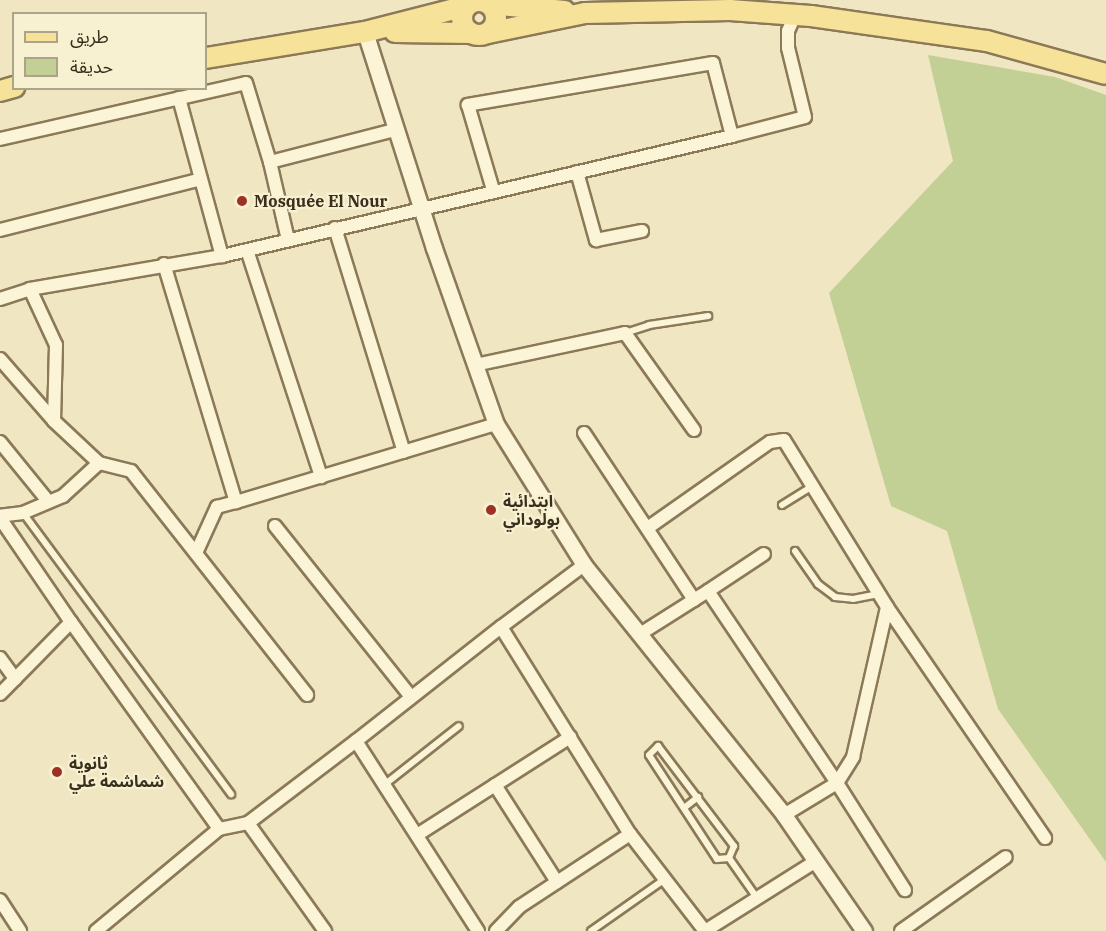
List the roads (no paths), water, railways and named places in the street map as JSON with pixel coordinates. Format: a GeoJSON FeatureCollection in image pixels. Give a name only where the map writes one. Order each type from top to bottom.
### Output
{"type":"FeatureCollection","features":[{"type":"Feature","properties":{"kind":"main road"},"geometry":{"type":"LineString","coordinates":[[365,32],[412,14],[427,0]]}},
{"type":"Feature","properties":{"kind":"main road"},"geometry":{"type":"LineString","coordinates":[[207,58],[365,32],[466,6],[480,0],[585,14],[730,10],[795,15],[987,41],[1106,74]]}},
{"type":"Feature","properties":{"kind":"main road"},"geometry":{"type":"LineString","coordinates":[[479,33],[496,19],[497,2]]}},
{"type":"Feature","properties":{"kind":"main road"},"geometry":{"type":"LineString","coordinates":[[466,6],[462,21],[479,33]]}},
{"type":"Feature","properties":{"kind":"main road"},"geometry":{"type":"LineString","coordinates":[[365,32],[479,33],[585,14]]}},
{"type":"Feature","properties":{"kind":"street"},"geometry":{"type":"LineString","coordinates":[[0,299],[30,289],[164,264],[222,256],[805,117],[788,48],[788,31],[795,15]]}},
{"type":"Feature","properties":{"kind":"street"},"geometry":{"type":"LineString","coordinates":[[365,32],[420,207],[496,424],[584,564],[784,815],[864,931]]}},
{"type":"Feature","properties":{"kind":"street"},"geometry":{"type":"LineString","coordinates":[[493,190],[468,105],[713,63],[732,136]]}},
{"type":"Feature","properties":{"kind":"street"},"geometry":{"type":"LineString","coordinates":[[0,139],[246,83],[270,162],[288,240]]}},
{"type":"Feature","properties":{"kind":"street"},"geometry":{"type":"LineString","coordinates":[[179,98],[222,256]]}},
{"type":"Feature","properties":{"kind":"street"},"geometry":{"type":"LineString","coordinates":[[270,162],[395,130]]}},
{"type":"Feature","properties":{"kind":"street"},"geometry":{"type":"LineString","coordinates":[[577,172],[596,240],[642,231]]}},
{"type":"Feature","properties":{"kind":"street"},"geometry":{"type":"LineString","coordinates":[[0,230],[201,179]]}},
{"type":"Feature","properties":{"kind":"street"},"geometry":{"type":"LineString","coordinates":[[335,228],[404,452]]}},
{"type":"Feature","properties":{"kind":"street"},"geometry":{"type":"LineString","coordinates":[[247,250],[321,477]]}},
{"type":"Feature","properties":{"kind":"street"},"geometry":{"type":"LineString","coordinates":[[164,264],[236,502]]}},
{"type":"Feature","properties":{"kind":"street"},"geometry":{"type":"LineString","coordinates":[[30,289],[56,345],[54,421]]}},
{"type":"Feature","properties":{"kind":"street"},"geometry":{"type":"LineString","coordinates":[[475,365],[625,333],[694,430]]}},
{"type":"Feature","properties":{"kind":"street"},"geometry":{"type":"LineString","coordinates":[[0,359],[54,421],[99,463],[131,471],[307,695]]}},
{"type":"Feature","properties":{"kind":"street"},"geometry":{"type":"LineString","coordinates":[[196,553],[217,507],[496,424]]}},
{"type":"Feature","properties":{"kind":"street"},"geometry":{"type":"LineString","coordinates":[[585,433],[649,527],[694,600]]}},
{"type":"Feature","properties":{"kind":"street"},"geometry":{"type":"LineString","coordinates":[[649,527],[778,439],[791,447],[888,607],[1045,838]]}},
{"type":"Feature","properties":{"kind":"street"},"geometry":{"type":"LineString","coordinates":[[0,442],[48,501]]}},
{"type":"Feature","properties":{"kind":"street"},"geometry":{"type":"LineString","coordinates":[[99,463],[63,496],[23,513],[0,517],[71,622],[219,830]]}},
{"type":"Feature","properties":{"kind":"street"},"geometry":{"type":"LineString","coordinates":[[275,526],[411,697]]}},
{"type":"Feature","properties":{"kind":"street"},"geometry":{"type":"LineString","coordinates":[[640,634],[764,554]]}},
{"type":"Feature","properties":{"kind":"street"},"geometry":{"type":"LineString","coordinates":[[96,931],[219,830],[248,824],[584,564]]}},
{"type":"Feature","properties":{"kind":"street"},"geometry":{"type":"LineString","coordinates":[[708,591],[837,783],[904,890]]}},
{"type":"Feature","properties":{"kind":"street"},"geometry":{"type":"LineString","coordinates":[[784,815],[837,783],[853,757],[888,607]]}},
{"type":"Feature","properties":{"kind":"street"},"geometry":{"type":"LineString","coordinates":[[0,694],[71,622]]}},
{"type":"Feature","properties":{"kind":"street"},"geometry":{"type":"LineString","coordinates":[[501,627],[630,834],[705,931],[816,861]]}},
{"type":"Feature","properties":{"kind":"street"},"geometry":{"type":"LineString","coordinates":[[0,658],[15,679]]}},
{"type":"Feature","properties":{"kind":"street"},"geometry":{"type":"LineString","coordinates":[[417,836],[570,737]]}},
{"type":"Feature","properties":{"kind":"street"},"geometry":{"type":"LineString","coordinates":[[356,741],[478,931]]}},
{"type":"Feature","properties":{"kind":"street"},"geometry":{"type":"LineString","coordinates":[[495,785],[557,882]]}},
{"type":"Feature","properties":{"kind":"street"},"geometry":{"type":"LineString","coordinates":[[248,824],[325,931]]}},
{"type":"Feature","properties":{"kind":"street"},"geometry":{"type":"LineString","coordinates":[[496,931],[519,907],[630,834]]}},
{"type":"Feature","properties":{"kind":"street"},"geometry":{"type":"LineString","coordinates":[[901,931],[1006,857]]}},
{"type":"Feature","properties":{"kind":"street"},"geometry":{"type":"LineString","coordinates":[[0,900],[20,931]]}},
{"type":"Feature","properties":{"kind":"lane"},"geometry":{"type":"LineString","coordinates":[[625,333],[649,325],[708,316]]}},
{"type":"Feature","properties":{"kind":"lane"},"geometry":{"type":"LineString","coordinates":[[782,505],[814,485]]}},
{"type":"Feature","properties":{"kind":"lane"},"geometry":{"type":"LineString","coordinates":[[23,513],[231,794]]}},
{"type":"Feature","properties":{"kind":"lane"},"geometry":{"type":"LineString","coordinates":[[795,551],[818,584],[835,597],[854,599],[880,594]]}},
{"type":"Feature","properties":{"kind":"lane"},"geometry":{"type":"LineString","coordinates":[[384,785],[459,726]]}},
{"type":"Feature","properties":{"kind":"lane"},"geometry":{"type":"LineString","coordinates":[[661,746],[734,846],[729,858],[717,859],[649,752],[661,746]]}},
{"type":"Feature","properties":{"kind":"lane"},"geometry":{"type":"LineString","coordinates":[[684,808],[698,797]]}},
{"type":"Feature","properties":{"kind":"lane"},"geometry":{"type":"LineString","coordinates":[[729,858],[757,898]]}},
{"type":"Feature","properties":{"kind":"lane"},"geometry":{"type":"LineString","coordinates":[[591,931],[665,879]]}},
{"type":"Feature","properties":{"kind":"place","name":"Mosquée El Nour"},"geometry":{"type":"Point","coordinates":[242,201]}},
{"type":"Feature","properties":{"kind":"place","name":"ابتدائية بولوداني"},"geometry":{"type":"Point","coordinates":[491,510]}},
{"type":"Feature","properties":{"kind":"place","name":"ثانوية شماشمة علي"},"geometry":{"type":"Point","coordinates":[57,772]}}]}
